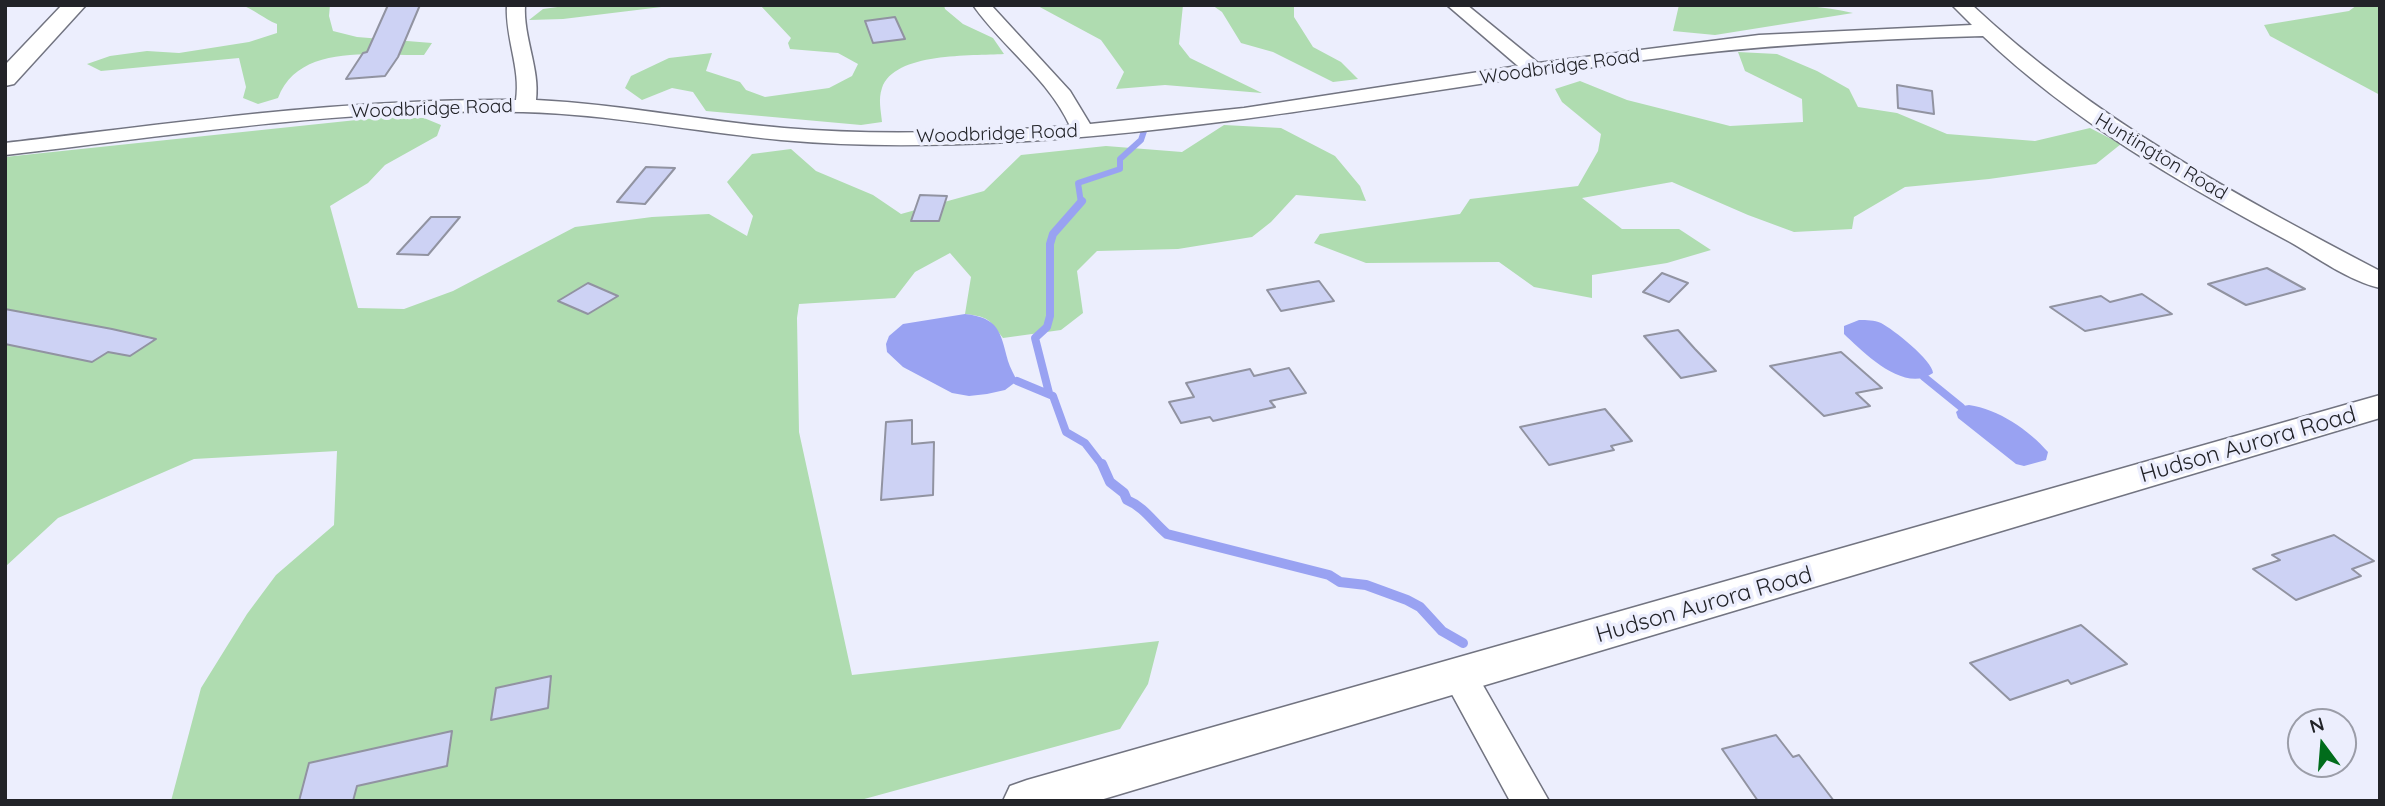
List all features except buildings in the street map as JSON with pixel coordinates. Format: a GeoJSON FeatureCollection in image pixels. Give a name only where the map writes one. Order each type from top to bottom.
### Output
{"type":"FeatureCollection","features":[{"type":"Feature","properties":{"kind":"street"},"geometry":{"type":"LineString","coordinates":[[5,79],[75,5]]}},
{"type":"Feature","properties":{"kind":"street"},"geometry":{"type":"LineString","coordinates":[[516,5],[514,30],[526,82],[525,106]]}},
{"type":"Feature","properties":{"kind":"street"},"geometry":{"type":"LineString","coordinates":[[982,5],[991,20],[1058,89],[1076,112],[1083,131]]}},
{"type":"Feature","properties":{"kind":"street"},"geometry":{"type":"LineString","coordinates":[[1456,5],[1535,72]]}},
{"type":"Feature","properties":{"kind":"street","name":"Huntington Road"},"geometry":{"type":"LineString","coordinates":[[1961,5],[1986,30],[2048,82],[2124,136],[2266,220],[2380,281]]}},
{"type":"Feature","properties":{"kind":"street","name":"Woodbridge Road"},"geometry":{"type":"LineString","coordinates":[[5,149],[315,114],[424,107],[525,106],[618,111],[715,126],[807,136],[952,137],[1083,131],[1277,108],[1726,44],[1835,36],[1986,30]]}},
{"type":"Feature","properties":{"kind":"street","name":"Hudson Aurora Road"},"geometry":{"type":"LineString","coordinates":[[1027,801],[2380,406]]}},
{"type":"Feature","properties":{"kind":"street"},"geometry":{"type":"LineString","coordinates":[[1460,676],[1530,801]]}},
{"type":"Feature","properties":{"kind":"green space"},"geometry":{"type":"Polygon","coordinates":[[[241,5],[330,5],[329,16],[333,31],[357,37],[432,43],[424,55],[362,54],[321,60],[303,68],[288,80],[278,98],[258,104],[243,98],[246,87],[239,58],[101,71],[87,64],[110,56],[147,51],[179,53],[249,42],[277,33],[277,24],[241,5]]]}},
{"type":"Feature","properties":{"kind":"green space"},"geometry":{"type":"Polygon","coordinates":[[[572,5],[678,5],[563,19],[529,20],[543,9],[572,5]]]}},
{"type":"Feature","properties":{"kind":"green space"},"geometry":{"type":"Polygon","coordinates":[[[760,5],[944,5],[945,9],[963,24],[993,38],[1004,54],[936,58],[902,68],[889,76],[882,88],[882,122],[861,125],[706,111],[693,92],[672,88],[642,100],[625,88],[631,76],[669,58],[712,53],[706,71],[740,82],[746,90],[765,97],[829,88],[852,76],[858,64],[838,53],[790,49],[788,43],[791,38],[760,5]]]}},
{"type":"Feature","properties":{"kind":"green space"},"geometry":{"type":"Polygon","coordinates":[[[1036,5],[1183,5],[1179,44],[1190,58],[1262,93],[1165,85],[1116,89],[1124,72],[1101,40],[1036,5]]]}},
{"type":"Feature","properties":{"kind":"green space"},"geometry":{"type":"Polygon","coordinates":[[[1212,5],[1294,5],[1294,17],[1313,47],[1341,62],[1358,79],[1333,82],[1273,52],[1241,43],[1222,12],[1212,5]]]}},
{"type":"Feature","properties":{"kind":"green space"},"geometry":{"type":"Polygon","coordinates":[[[1679,5],[1789,5],[1853,13],[1715,35],[1673,31],[1679,5]]]}},
{"type":"Feature","properties":{"kind":"green space"},"geometry":{"type":"Polygon","coordinates":[[[2357,5],[2380,5],[2380,95],[2270,36],[2264,25],[2349,11],[2357,5]]]}},
{"type":"Feature","properties":{"kind":"green space"},"geometry":{"type":"Polygon","coordinates":[[[1738,52],[1777,54],[1817,71],[1849,89],[1858,107],[1897,113],[1947,134],[2035,141],[2090,128],[2121,144],[2096,164],[1989,179],[1905,187],[1854,217],[1852,229],[1794,232],[1672,182],[1582,198],[1622,229],[1679,229],[1711,250],[1667,263],[1592,275],[1592,298],[1534,287],[1499,262],[1366,263],[1314,243],[1320,234],[1460,214],[1470,199],[1578,186],[1598,151],[1601,134],[1562,102],[1555,89],[1580,81],[1627,100],[1730,126],[1803,122],[1802,99],[1745,71],[1738,52]]]}},
{"type":"Feature","properties":{"kind":"green space"},"geometry":{"type":"Polygon","coordinates":[[[385,117],[424,118],[441,125],[437,136],[385,165],[368,183],[330,206],[358,308],[404,309],[453,291],[575,227],[652,217],[709,214],[747,236],[753,216],[727,182],[752,154],[791,149],[816,171],[873,195],[901,214],[984,191],[1021,155],[1106,146],[1182,152],[1224,125],[1281,128],[1335,156],[1360,186],[1366,201],[1296,195],[1271,222],[1252,237],[1178,249],[1097,251],[1077,271],[1083,313],[1061,330],[1003,338],[988,320],[965,314],[971,277],[950,253],[915,272],[895,298],[799,304],[799,432],[852,675],[1159,641],[1148,684],[1120,729],[857,801],[171,801],[201,688],[247,614],[276,575],[334,525],[337,451],[194,459],[58,518],[5,567],[5,157],[385,117]]]}},
{"type":"Feature","properties":{"kind":"water"},"geometry":{"type":"Polygon","coordinates":[[[965,314],[985,319],[1000,334],[1017,381],[1005,390],[969,396],[952,393],[903,367],[887,352],[889,336],[903,324],[965,314]]]}},
{"type":"Feature","properties":{"kind":"water"},"geometry":{"type":"Polygon","coordinates":[[[1859,320],[1870,320],[1887,326],[1920,353],[1933,373],[1922,378],[1910,378],[1897,375],[1873,360],[1844,334],[1844,326],[1859,320]]]}},
{"type":"Feature","properties":{"kind":"water"},"geometry":{"type":"Polygon","coordinates":[[[1969,405],[2002,416],[2032,436],[2048,452],[2046,460],[2024,466],[2016,464],[1958,418],[1956,412],[1969,405]]]}},
{"type":"Feature","properties":{"kind":"waterway"},"geometry":{"type":"LineString","coordinates":[[1081,202],[1078,183],[1120,169],[1120,159],[1141,140],[1144,131]]}},
{"type":"Feature","properties":{"kind":"waterway"},"geometry":{"type":"LineString","coordinates":[[1049,393],[1035,338],[1047,327],[1050,316],[1050,244],[1053,234],[1081,202]]}},
{"type":"Feature","properties":{"kind":"waterway"},"geometry":{"type":"LineString","coordinates":[[1924,377],[1961,407]]}},
{"type":"Feature","properties":{"kind":"waterway"},"geometry":{"type":"LineString","coordinates":[[1017,381],[1053,396],[1066,432],[1085,443],[1102,465]]}},
{"type":"Feature","properties":{"kind":"waterway"},"geometry":{"type":"LineString","coordinates":[[1102,464],[1110,482],[1167,534],[1329,575],[1340,582],[1366,585],[1407,600],[1420,607],[1442,631],[1463,643]]}}]}
